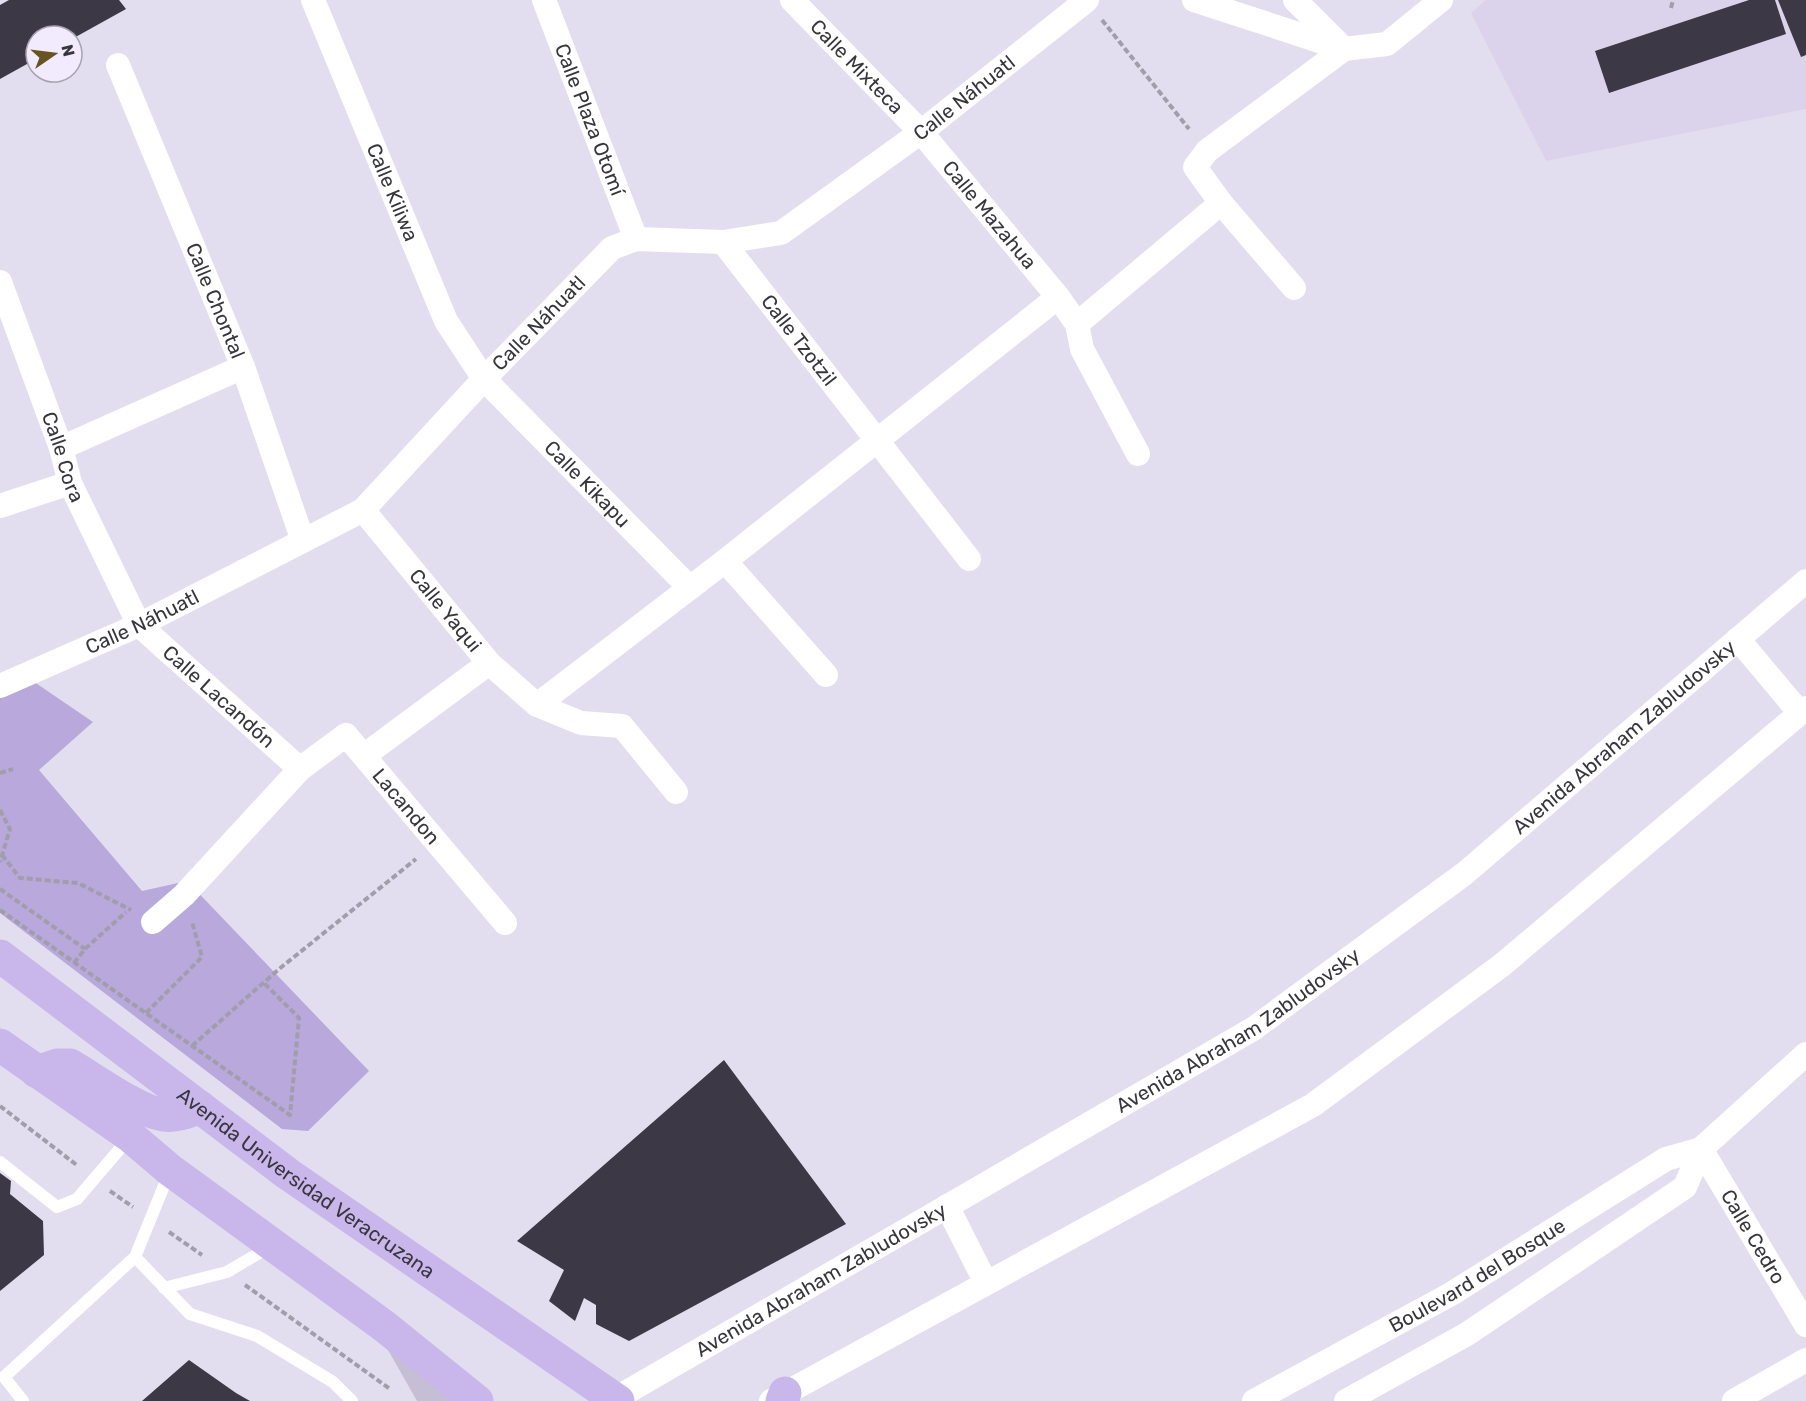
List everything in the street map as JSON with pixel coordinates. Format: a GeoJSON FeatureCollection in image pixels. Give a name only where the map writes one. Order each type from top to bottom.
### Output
{"type":"FeatureCollection","features":[{"type":"Feature","properties":{"kind":"main road","name":"Avenida Universidad Veracruzana"},"geometry":{"type":"LineString","coordinates":[[0,956],[288,1174],[617,1400]]}},
{"type":"Feature","properties":{"kind":"main road"},"geometry":{"type":"LineString","coordinates":[[0,1045],[130,1136],[170,1170],[402,1341],[477,1401]]}},
{"type":"Feature","properties":{"kind":"main road"},"geometry":{"type":"LineString","coordinates":[[37,1072],[57,1065],[70,1065],[146,1109],[163,1115],[180,1114],[200,1107]]}},
{"type":"Feature","properties":{"kind":"main road"},"geometry":{"type":"LineString","coordinates":[[402,1341],[436,1401]]}},
{"type":"Feature","properties":{"kind":"street","name":"Calle Kiliwa"},"geometry":{"type":"LineString","coordinates":[[313,0],[446,321],[484,379]]}},
{"type":"Feature","properties":{"kind":"street","name":"Calle Plaza Otomí"},"geometry":{"type":"LineString","coordinates":[[544,0],[636,239]]}},
{"type":"Feature","properties":{"kind":"street","name":"Calle Mixteca"},"geometry":{"type":"LineString","coordinates":[[792,0],[921,132]]}},
{"type":"Feature","properties":{"kind":"street","name":"Calle Náhuatl"},"geometry":{"type":"LineString","coordinates":[[0,686],[139,625],[363,510],[484,379],[612,248],[636,239],[723,242],[781,233],[921,132],[1087,0]]}},
{"type":"Feature","properties":{"kind":"street"},"geometry":{"type":"LineString","coordinates":[[1194,0],[1344,49],[1387,45],[1441,0]]}},
{"type":"Feature","properties":{"kind":"street"},"geometry":{"type":"LineString","coordinates":[[1295,0],[1344,49]]}},
{"type":"Feature","properties":{"kind":"street"},"geometry":{"type":"LineString","coordinates":[[1294,288],[1221,203],[1201,159],[1344,49]]}},
{"type":"Feature","properties":{"kind":"street","name":"Calle Chontal"},"geometry":{"type":"LineString","coordinates":[[118,65],[243,367],[303,541]]}},
{"type":"Feature","properties":{"kind":"street","name":"Calle Mazahua"},"geometry":{"type":"LineString","coordinates":[[921,132],[1058,297],[1077,324]]}},
{"type":"Feature","properties":{"kind":"street"},"geometry":{"type":"LineString","coordinates":[[1138,454],[1082,350],[1077,324],[1221,203]]}},
{"type":"Feature","properties":{"kind":"street","name":"Calle Tzotzil"},"geometry":{"type":"LineString","coordinates":[[723,242],[969,559]]}},
{"type":"Feature","properties":{"kind":"street","name":"Calle Cora"},"geometry":{"type":"LineString","coordinates":[[0,282],[61,448],[70,483],[139,625]]}},
{"type":"Feature","properties":{"kind":"street"},"geometry":{"type":"LineString","coordinates":[[537,705],[725,561],[1058,297]]}},
{"type":"Feature","properties":{"kind":"street"},"geometry":{"type":"LineString","coordinates":[[61,448],[243,367]]}},
{"type":"Feature","properties":{"kind":"street","name":"Calle Kikapu"},"geometry":{"type":"LineString","coordinates":[[484,379],[690,588]]}},
{"type":"Feature","properties":{"kind":"street"},"geometry":{"type":"LineString","coordinates":[[0,506],[70,483]]}},
{"type":"Feature","properties":{"kind":"street","name":"Calle Yaqui"},"geometry":{"type":"LineString","coordinates":[[363,510],[489,663],[537,705],[581,723],[622,726],[676,792]]}},
{"type":"Feature","properties":{"kind":"street"},"geometry":{"type":"LineString","coordinates":[[725,561],[826,675]]}},
{"type":"Feature","properties":{"kind":"street","name":"Avenida Abraham Zabludovsky"},"geometry":{"type":"LineString","coordinates":[[617,1400],[1253,1029],[1464,874],[1806,581]]}},
{"type":"Feature","properties":{"kind":"street","name":"Calle Lacandón"},"geometry":{"type":"LineString","coordinates":[[139,625],[300,769]]}},
{"type":"Feature","properties":{"kind":"street"},"geometry":{"type":"LineString","coordinates":[[779,1398],[1313,1105],[1502,965],[1803,711],[1738,639]]}},
{"type":"Feature","properties":{"kind":"street"},"geometry":{"type":"LineString","coordinates":[[365,755],[489,663]]}},
{"type":"Feature","properties":{"kind":"street","name":"Lacandon"},"geometry":{"type":"LineString","coordinates":[[300,769],[346,735],[505,923]]}},
{"type":"Feature","properties":{"kind":"street"},"geometry":{"type":"LineString","coordinates":[[153,922],[184,895],[300,769]]}},
{"type":"Feature","properties":{"kind":"street","name":"Boulevard del Bosque"},"geometry":{"type":"LineString","coordinates":[[1346,1401],[1467,1334],[1685,1186],[1701,1149],[1806,1054]]}},
{"type":"Feature","properties":{"kind":"street","name":"Boulevard del Bosque"},"geometry":{"type":"LineString","coordinates":[[1254,1401],[1451,1294],[1666,1159],[1701,1149]]}},
{"type":"Feature","properties":{"kind":"street","name":"Calle Cedro"},"geometry":{"type":"LineString","coordinates":[[1701,1149],[1806,1325]]}},
{"type":"Feature","properties":{"kind":"street"},"geometry":{"type":"LineString","coordinates":[[947,1206],[986,1284]]}},
{"type":"Feature","properties":{"kind":"street"},"geometry":{"type":"LineString","coordinates":[[1734,1401],[1806,1360]]}},
{"type":"Feature","properties":{"kind":"lane"},"geometry":{"type":"LineString","coordinates":[[0,1162],[57,1207],[77,1199],[130,1136]]}},
{"type":"Feature","properties":{"kind":"lane"},"geometry":{"type":"LineString","coordinates":[[23,1401],[4,1377],[135,1257],[170,1170]]}},
{"type":"Feature","properties":{"kind":"lane"},"geometry":{"type":"LineString","coordinates":[[164,1288],[227,1272],[272,1245]]}},
{"type":"Feature","properties":{"kind":"lane"},"geometry":{"type":"LineString","coordinates":[[135,1257],[190,1314],[257,1336],[333,1382],[352,1401]]}},
{"type":"Feature","properties":{"kind":"path"},"geometry":{"type":"LineString","coordinates":[[1087,0],[1201,159]]}},
{"type":"Feature","properties":{"kind":"path"},"geometry":{"type":"LineString","coordinates":[[1671,8],[1673,0]]}},
{"type":"Feature","properties":{"kind":"path"},"geometry":{"type":"LineString","coordinates":[[0,773],[13,769]]}},
{"type":"Feature","properties":{"kind":"path"},"geometry":{"type":"LineString","coordinates":[[0,810],[10,829],[0,862]]}},
{"type":"Feature","properties":{"kind":"path"},"geometry":{"type":"LineString","coordinates":[[192,1047],[264,983],[438,842]]}},
{"type":"Feature","properties":{"kind":"path"},"geometry":{"type":"LineString","coordinates":[[2,855],[20,878],[78,883],[153,922]]}},
{"type":"Feature","properties":{"kind":"path"},"geometry":{"type":"LineString","coordinates":[[0,889],[85,949]]}},
{"type":"Feature","properties":{"kind":"path"},"geometry":{"type":"LineString","coordinates":[[0,910],[290,1115],[298,1018],[264,983]]}},
{"type":"Feature","properties":{"kind":"path"},"geometry":{"type":"LineString","coordinates":[[74,963],[85,949],[129,910]]}},
{"type":"Feature","properties":{"kind":"path"},"geometry":{"type":"LineString","coordinates":[[146,1013],[202,957]]}},
{"type":"Feature","properties":{"kind":"shaded area"},"geometry":{"type":"Polygon","coordinates":[[[1486,0],[1806,0],[1806,109],[1546,161],[1471,13],[1486,0]]]}},
{"type":"Feature","properties":{"kind":"shaded area"},"geometry":{"type":"Polygon","coordinates":[[[21,673],[93,722],[39,770],[142,891],[187,881],[369,1071],[308,1131],[282,1129],[0,913],[0,680],[21,673]]]}},
{"type":"Feature","properties":{"kind":"building"},"geometry":{"type":"Polygon","coordinates":[[[9,0],[119,0],[126,9],[84,32],[84,24],[24,24],[24,66],[0,79],[0,5],[9,0]]]}},
{"type":"Feature","properties":{"kind":"building"},"geometry":{"type":"Polygon","coordinates":[[[1749,0],[1775,0],[1786,34],[1609,93],[1595,51],[1749,0]]]}},
{"type":"Feature","properties":{"kind":"building"},"geometry":{"type":"Polygon","coordinates":[[[1778,0],[1806,0],[1806,55],[1801,57],[1778,0]]]}},
{"type":"Feature","properties":{"kind":"building"},"geometry":{"type":"Polygon","coordinates":[[[724,1060],[846,1224],[629,1341],[596,1324],[596,1305],[584,1298],[575,1321],[549,1301],[564,1270],[517,1241],[724,1060]]]}},
{"type":"Feature","properties":{"kind":"building"},"geometry":{"type":"Polygon","coordinates":[[[0,1173],[11,1181],[10,1194],[43,1221],[44,1255],[0,1291],[0,1173]]]}},
{"type":"Feature","properties":{"kind":"building"},"geometry":{"type":"Polygon","coordinates":[[[189,1360],[236,1393],[250,1401],[142,1401],[189,1360]]]}}]}
